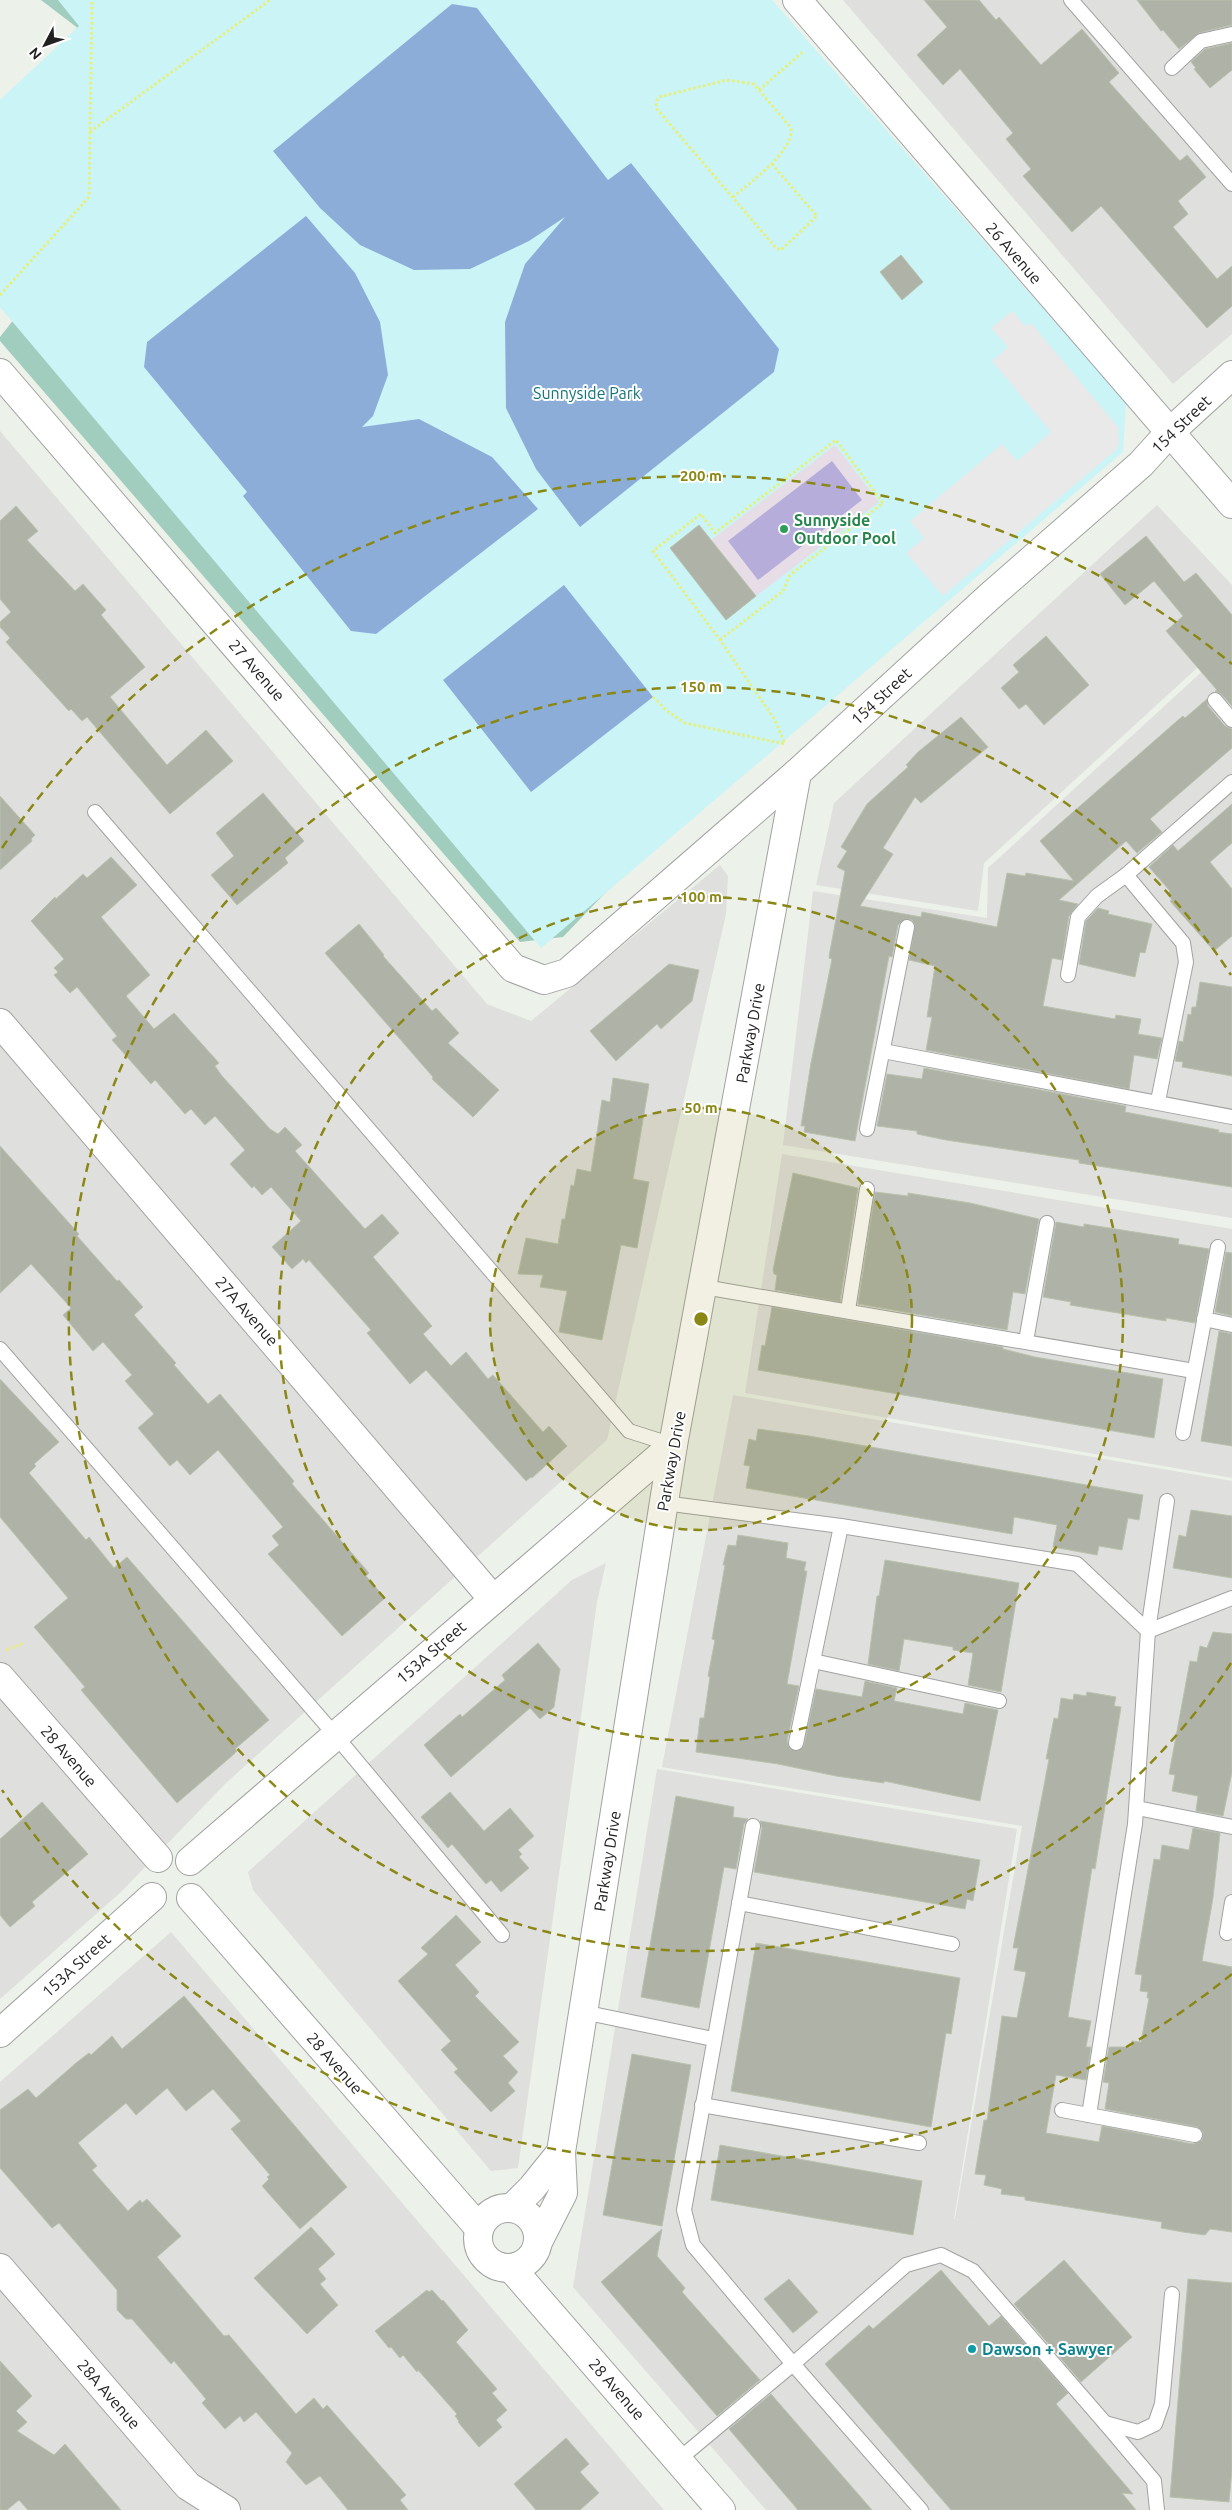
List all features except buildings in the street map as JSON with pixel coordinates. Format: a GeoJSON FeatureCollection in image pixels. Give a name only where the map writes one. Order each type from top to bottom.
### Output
{"type":"FeatureCollection","features":[{"type":"Feature","properties":{"kind":"street","name":"26 Avenue"},"geometry":{"type":"LineString","coordinates":[[797,0],[1232,504]]}},
{"type":"Feature","properties":{"kind":"street","name":"27 Avenue"},"geometry":{"type":"LineString","coordinates":[[0,373],[513,968]]}},
{"type":"Feature","properties":{"kind":"street","name":"154 Street"},"geometry":{"type":"LineString","coordinates":[[513,968],[544,980],[567,973],[797,773],[989,597],[1141,464],[1170,432],[1232,375]]}},
{"type":"Feature","properties":{"kind":"street","name":"Parkway Drive"},"geometry":{"type":"LineString","coordinates":[[538,2242],[563,2193],[561,2152],[673,1445],[704,1287],[797,773]]}},
{"type":"Feature","properties":{"kind":"street","name":"27A Avenue"},"geometry":{"type":"LineString","coordinates":[[0,1023],[493,1599]]}},
{"type":"Feature","properties":{"kind":"street","name":"153A Street"},"geometry":{"type":"LineString","coordinates":[[190,1861],[673,1445]]}},
{"type":"Feature","properties":{"kind":"street","name":"28 Avenue"},"geometry":{"type":"LineString","coordinates":[[0,1677],[158,1858]]}},
{"type":"Feature","properties":{"kind":"street"},"geometry":{"type":"LineString","coordinates":[[175,1854],[190,1861],[198,1876],[198,1885],[191,1898],[183,1904],[166,1906],[152,1897],[148,1891],[146,1876],[148,1869],[158,1858],[175,1854]]}},
{"type":"Feature","properties":{"kind":"street","name":"153A Street"},"geometry":{"type":"LineString","coordinates":[[0,2033],[152,1897]]}},
{"type":"Feature","properties":{"kind":"street","name":"28 Avenue"},"geometry":{"type":"LineString","coordinates":[[191,1898],[479,2228]]}},
{"type":"Feature","properties":{"kind":"street","name":"Parkway Drive"},"geometry":{"type":"LineString","coordinates":[[512,2208],[532,2188],[561,2152]]}},
{"type":"Feature","properties":{"kind":"street"},"geometry":{"type":"LineString","coordinates":[[512,2208],[521,2211],[535,2223],[538,2242],[536,2251],[530,2260],[512,2269],[492,2264],[484,2257],[477,2238],[479,2228],[492,2212],[512,2208]]}},
{"type":"Feature","properties":{"kind":"street","name":"28A Avenue"},"geometry":{"type":"LineString","coordinates":[[0,2268],[188,2486],[226,2510]]}},
{"type":"Feature","properties":{"kind":"street","name":"28 Avenue"},"geometry":{"type":"LineString","coordinates":[[512,2269],[721,2510]]}},
{"type":"Feature","properties":{"kind":"lane"},"geometry":{"type":"LineString","coordinates":[[1071,0],[1232,184]]}},
{"type":"Feature","properties":{"kind":"lane"},"geometry":{"type":"LineString","coordinates":[[1172,68],[1201,42],[1232,34]]}},
{"type":"Feature","properties":{"kind":"lane"},"geometry":{"type":"LineString","coordinates":[[1215,700],[1232,720]]}},
{"type":"Feature","properties":{"kind":"lane"},"geometry":{"type":"LineString","coordinates":[[1068,975],[1078,917],[1097,896],[1126,875],[1232,782]]}},
{"type":"Feature","properties":{"kind":"lane"},"geometry":{"type":"LineString","coordinates":[[95,812],[629,1431],[673,1445]]}},
{"type":"Feature","properties":{"kind":"lane"},"geometry":{"type":"LineString","coordinates":[[1126,875],[1183,943],[1186,962],[1158,1101]]}},
{"type":"Feature","properties":{"kind":"lane"},"geometry":{"type":"LineString","coordinates":[[867,1129],[907,927]]}},
{"type":"Feature","properties":{"kind":"lane"},"geometry":{"type":"LineString","coordinates":[[882,1052],[1158,1101],[1232,1117]]}},
{"type":"Feature","properties":{"kind":"lane"},"geometry":{"type":"LineString","coordinates":[[848,1310],[867,1189]]}},
{"type":"Feature","properties":{"kind":"lane"},"geometry":{"type":"LineString","coordinates":[[1026,1341],[1048,1223]]}},
{"type":"Feature","properties":{"kind":"lane"},"geometry":{"type":"LineString","coordinates":[[1183,1433],[1218,1247]]}},
{"type":"Feature","properties":{"kind":"lane"},"geometry":{"type":"LineString","coordinates":[[704,1287],[848,1310],[1194,1371]]}},
{"type":"Feature","properties":{"kind":"lane"},"geometry":{"type":"LineString","coordinates":[[1204,1320],[1232,1325]]}},
{"type":"Feature","properties":{"kind":"lane"},"geometry":{"type":"LineString","coordinates":[[0,1349],[335,1735],[502,1935]]}},
{"type":"Feature","properties":{"kind":"lane"},"geometry":{"type":"LineString","coordinates":[[1089,2115],[1137,1808],[1148,1631],[1167,1501]]}},
{"type":"Feature","properties":{"kind":"lane"},"geometry":{"type":"LineString","coordinates":[[664,1502],[841,1526],[1077,1564],[1148,1631]]}},
{"type":"Feature","properties":{"kind":"lane"},"geometry":{"type":"LineString","coordinates":[[796,1743],[841,1526]]}},
{"type":"Feature","properties":{"kind":"lane"},"geometry":{"type":"LineString","coordinates":[[1148,1631],[1232,1598]]}},
{"type":"Feature","properties":{"kind":"lane"},"geometry":{"type":"LineString","coordinates":[[813,1661],[999,1701]]}},
{"type":"Feature","properties":{"kind":"lane"},"geometry":{"type":"LineString","coordinates":[[1137,1808],[1232,1827]]}},
{"type":"Feature","properties":{"kind":"lane"},"geometry":{"type":"LineString","coordinates":[[753,1826],[713,2039],[684,2210],[693,2245],[921,2510]]}},
{"type":"Feature","properties":{"kind":"lane"},"geometry":{"type":"LineString","coordinates":[[1227,1933],[1232,1902]]}},
{"type":"Feature","properties":{"kind":"lane"},"geometry":{"type":"LineString","coordinates":[[739,1903],[952,1944]]}},
{"type":"Feature","properties":{"kind":"lane"},"geometry":{"type":"LineString","coordinates":[[583,2012],[713,2039]]}},
{"type":"Feature","properties":{"kind":"lane"},"geometry":{"type":"LineString","coordinates":[[702,2105],[919,2143]]}},
{"type":"Feature","properties":{"kind":"lane"},"geometry":{"type":"LineString","coordinates":[[1062,2110],[1195,2135]]}},
{"type":"Feature","properties":{"kind":"lane"},"geometry":{"type":"LineString","coordinates":[[678,2460],[794,2364],[906,2265],[941,2255],[972,2271],[1105,2423],[1154,2481],[1157,2510]]}},
{"type":"Feature","properties":{"kind":"lane"},"geometry":{"type":"LineString","coordinates":[[1105,2423],[1138,2432],[1154,2424],[1162,2404],[1172,2294]]}},
{"type":"Feature","properties":{"kind":"path"},"geometry":{"type":"LineString","coordinates":[[0,295],[89,197],[92,0]]}},
{"type":"Feature","properties":{"kind":"path"},"geometry":{"type":"LineString","coordinates":[[90,132],[270,0]]}},
{"type":"Feature","properties":{"kind":"path"},"geometry":{"type":"LineString","coordinates":[[760,90],[825,33]]}},
{"type":"Feature","properties":{"kind":"path"},"geometry":{"type":"LineString","coordinates":[[733,197],[784,151],[790,141],[791,128],[754,84],[727,80],[659,97],[656,102],[657,109],[776,248],[784,249],[817,216],[771,163]]}},
{"type":"Feature","properties":{"kind":"path"},"geometry":{"type":"LineString","coordinates":[[653,697],[666,710],[685,723],[785,744],[775,720],[720,640],[654,551],[701,514],[715,533],[836,440],[883,503],[790,575],[783,591],[720,640]]}},
{"type":"Feature","properties":{"kind":"path"},"geometry":{"type":"LineString","coordinates":[[0,1652],[24,1643]]}},
{"type":"Feature","properties":{"kind":"shaded area"},"geometry":{"type":"Polygon","coordinates":[[[843,0],[1232,0],[1232,334],[1173,384],[843,0]]]}},
{"type":"Feature","properties":{"kind":"shaded area"},"geometry":{"type":"Polygon","coordinates":[[[1012,311],[1025,326],[1031,323],[1118,427],[1119,443],[1117,449],[943,596],[906,553],[924,538],[910,521],[1002,444],[1017,461],[1051,432],[992,361],[1008,347],[991,328],[1012,311]]]}},
{"type":"Feature","properties":{"kind":"shaded area"},"geometry":{"type":"Polygon","coordinates":[[[0,431],[487,1004],[531,1021],[720,865],[728,876],[726,914],[607,1440],[226,1783],[121,1892],[0,1999],[0,431]]]}},
{"type":"Feature","properties":{"kind":"shaded area","name":"Sunnyside Outdoor Pool"},"geometry":{"type":"Polygon","coordinates":[[[835,445],[879,502],[756,596],[711,540],[835,445]]]}},
{"type":"Feature","properties":{"kind":"shaded area"},"geometry":{"type":"Polygon","coordinates":[[[832,461],[862,500],[758,580],[728,541],[832,461]]]}},
{"type":"Feature","properties":{"kind":"shaded area"},"geometry":{"type":"Polygon","coordinates":[[[1157,505],[1232,585],[1232,636],[984,863],[978,911],[816,885],[834,803],[1157,505]]]}},
{"type":"Feature","properties":{"kind":"shaded area"},"geometry":{"type":"Polygon","coordinates":[[[1232,644],[1232,1218],[783,1145],[813,891],[987,918],[988,868],[1232,644]]]}},
{"type":"Feature","properties":{"kind":"shaded area"},"geometry":{"type":"Polygon","coordinates":[[[782,1154],[1232,1229],[1232,1478],[745,1393],[782,1154]]]}},
{"type":"Feature","properties":{"kind":"shaded area"},"geometry":{"type":"Polygon","coordinates":[[[733,1395],[1232,1481],[1232,2510],[766,2510],[573,2287],[657,1769],[1017,1829],[954,2219],[976,2223],[955,2219],[1022,1826],[662,1767],[733,1395]]]}},
{"type":"Feature","properties":{"kind":"shaded area"},"geometry":{"type":"Polygon","coordinates":[[[606,1563],[597,1602],[518,2168],[491,2171],[253,1890],[248,1872],[572,1580],[606,1563]]]}},
{"type":"Feature","properties":{"kind":"shaded area"},"geometry":{"type":"Polygon","coordinates":[[[171,1932],[664,2510],[0,2510],[0,2082],[171,1932]]]}},
{"type":"Feature","properties":{"kind":"green space"},"geometry":{"type":"Polygon","coordinates":[[[41,0],[288,0],[717,776],[563,937],[520,942],[0,341],[0,337],[58,263],[113,55],[41,0]]]}},
{"type":"Feature","properties":{"kind":"green space","name":"Sunnyside Park"},"geometry":{"type":"Polygon","coordinates":[[[58,0],[772,0],[1126,403],[1123,452],[541,948],[0,307],[0,100],[79,26],[58,0]]]}},
{"type":"Feature","properties":{"kind":"green space"},"geometry":{"type":"Polygon","coordinates":[[[452,4],[477,8],[608,180],[631,163],[779,349],[774,372],[580,527],[536,469],[506,408],[505,322],[525,264],[565,217],[529,241],[470,269],[414,270],[360,245],[320,208],[273,151],[452,4]]]}},
{"type":"Feature","properties":{"kind":"green space"},"geometry":{"type":"Polygon","coordinates":[[[306,216],[355,273],[380,322],[388,375],[373,416],[362,427],[419,419],[492,457],[538,509],[376,634],[351,631],[243,496],[247,492],[144,367],[147,342],[306,216]]]}},
{"type":"Feature","properties":{"kind":"green space"},"geometry":{"type":"Polygon","coordinates":[[[564,585],[653,697],[531,792],[443,680],[564,585]]]}},
{"type":"Feature","properties":{"kind":"place","name":"Sunnyside Outdoor Pool"},"geometry":{"type":"Point","coordinates":[784,529]}},
{"type":"Feature","properties":{"kind":"place","name":"Dawson + Sawyer"},"geometry":{"type":"Point","coordinates":[972,2349]}}]}
